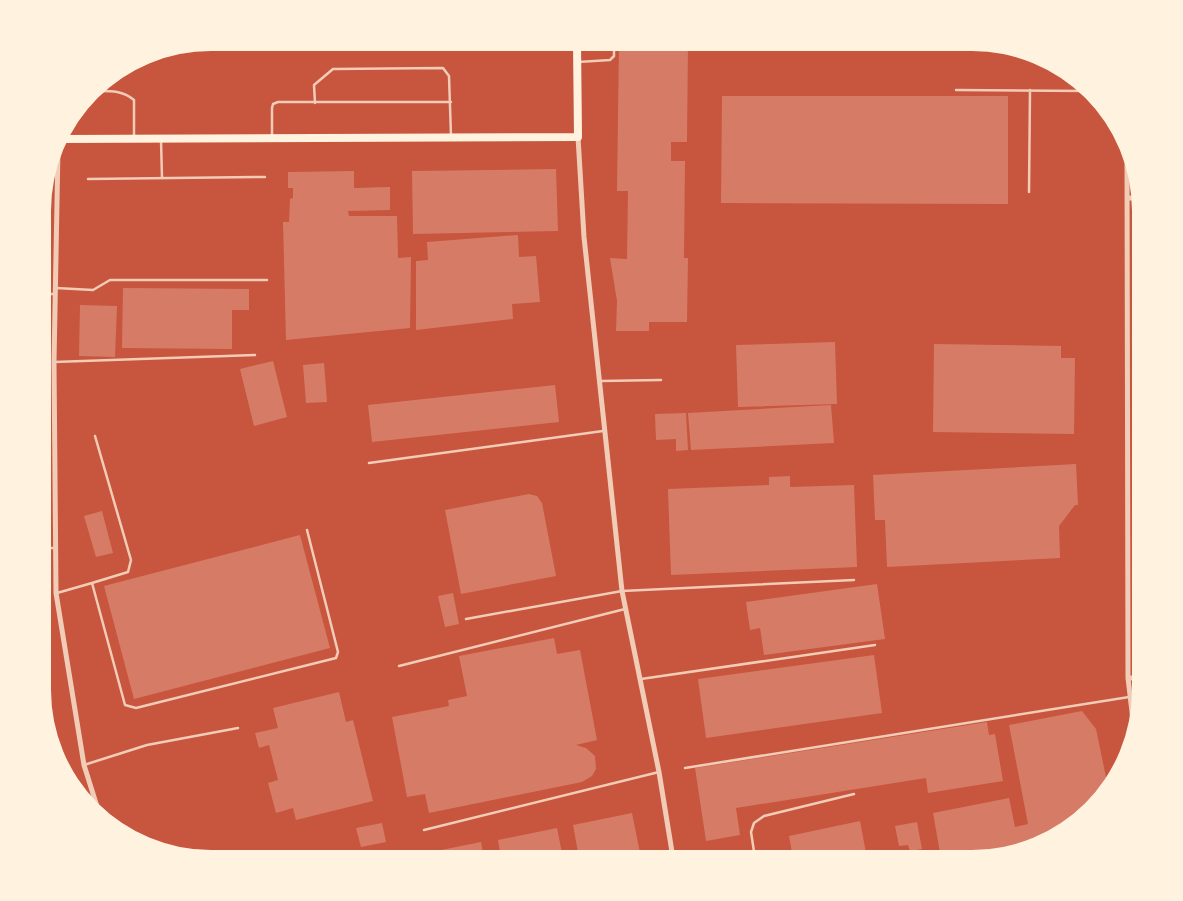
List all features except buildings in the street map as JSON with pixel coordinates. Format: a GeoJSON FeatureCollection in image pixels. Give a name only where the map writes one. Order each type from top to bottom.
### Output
{"type":"FeatureCollection","features":[{"type":"Feature","properties":{"kind":"main road"},"geometry":{"type":"LineString","coordinates":[[69,139],[578,137],[577,51]]}},
{"type":"Feature","properties":{"kind":"street"},"geometry":{"type":"LineString","coordinates":[[578,137],[584,237],[598,382],[622,591],[672,850]]}},
{"type":"Feature","properties":{"kind":"street"},"geometry":{"type":"LineString","coordinates":[[58,168],[54,362],[54,548],[56,593],[84,765],[95,799]]}},
{"type":"Feature","properties":{"kind":"street"},"geometry":{"type":"LineString","coordinates":[[1127,173],[1128,678],[1130,706]]}},
{"type":"Feature","properties":{"kind":"lane"},"geometry":{"type":"LineString","coordinates":[[577,62],[610,60],[614,56],[614,52]]}},
{"type":"Feature","properties":{"kind":"lane"},"geometry":{"type":"LineString","coordinates":[[315,103],[314,85],[333,70],[443,68],[450,76],[451,137]]}},
{"type":"Feature","properties":{"kind":"lane"},"geometry":{"type":"LineString","coordinates":[[956,90],[1077,91]]}},
{"type":"Feature","properties":{"kind":"lane"},"geometry":{"type":"LineString","coordinates":[[1030,90],[1030,192]]}},
{"type":"Feature","properties":{"kind":"lane"},"geometry":{"type":"LineString","coordinates":[[106,91],[127,94],[134,100],[134,139]]}},
{"type":"Feature","properties":{"kind":"lane"},"geometry":{"type":"LineString","coordinates":[[272,138],[273,104],[451,102]]}},
{"type":"Feature","properties":{"kind":"lane"},"geometry":{"type":"LineString","coordinates":[[161,139],[162,178]]}},
{"type":"Feature","properties":{"kind":"lane"},"geometry":{"type":"LineString","coordinates":[[88,178],[265,177]]}},
{"type":"Feature","properties":{"kind":"lane"},"geometry":{"type":"LineString","coordinates":[[51,292],[93,290],[110,280],[267,280]]}},
{"type":"Feature","properties":{"kind":"lane"},"geometry":{"type":"LineString","coordinates":[[54,362],[255,355]]}},
{"type":"Feature","properties":{"kind":"lane"},"geometry":{"type":"LineString","coordinates":[[598,382],[661,380]]}},
{"type":"Feature","properties":{"kind":"lane"},"geometry":{"type":"LineString","coordinates":[[369,463],[603,431]]}},
{"type":"Feature","properties":{"kind":"lane"},"geometry":{"type":"LineString","coordinates":[[56,593],[128,572],[131,560],[95,436]]}},
{"type":"Feature","properties":{"kind":"lane"},"geometry":{"type":"LineString","coordinates":[[92,583],[125,705],[136,708],[336,658],[338,652],[307,530]]}},
{"type":"Feature","properties":{"kind":"lane"},"geometry":{"type":"LineString","coordinates":[[466,619],[622,591],[854,580]]}},
{"type":"Feature","properties":{"kind":"lane"},"geometry":{"type":"LineString","coordinates":[[399,666],[625,609]]}},
{"type":"Feature","properties":{"kind":"lane"},"geometry":{"type":"LineString","coordinates":[[639,679],[875,646]]}},
{"type":"Feature","properties":{"kind":"lane"},"geometry":{"type":"LineString","coordinates":[[685,768],[1129,697]]}},
{"type":"Feature","properties":{"kind":"lane"},"geometry":{"type":"LineString","coordinates":[[84,765],[147,745],[238,728]]}},
{"type":"Feature","properties":{"kind":"lane"},"geometry":{"type":"LineString","coordinates":[[424,830],[658,772]]}},
{"type":"Feature","properties":{"kind":"lane"},"geometry":{"type":"LineString","coordinates":[[754,850],[751,832],[754,823],[764,816],[854,794]]}}]}
